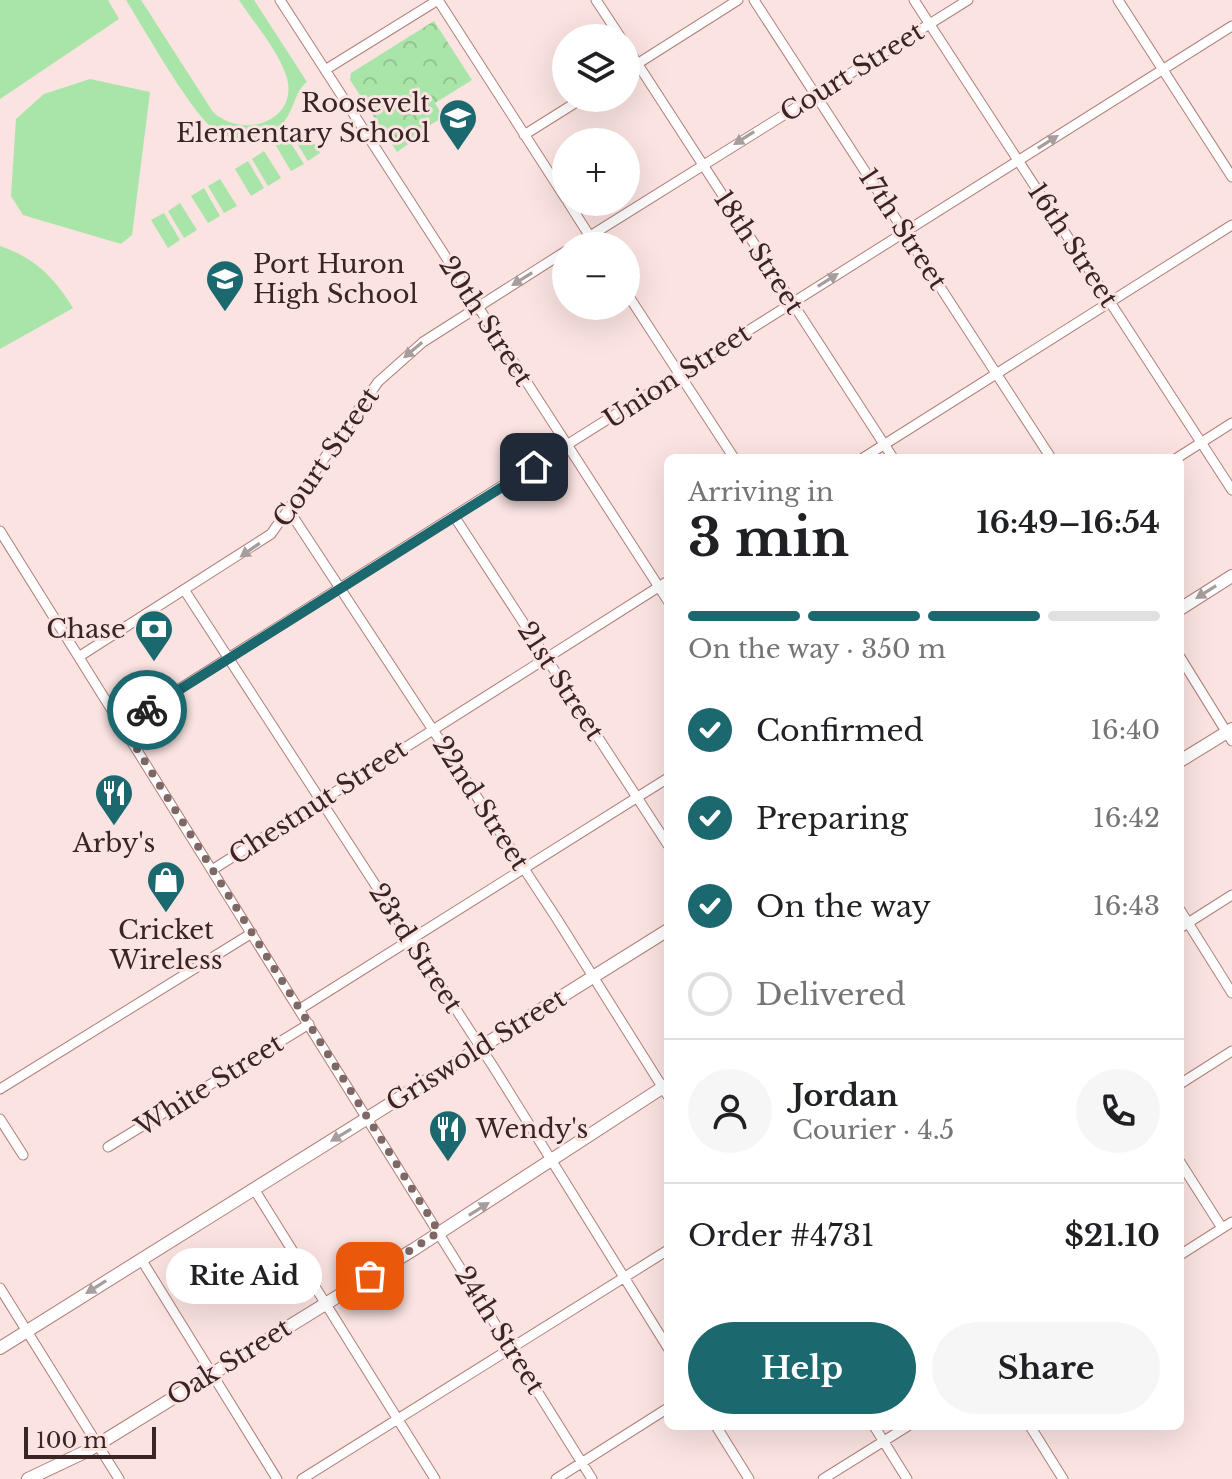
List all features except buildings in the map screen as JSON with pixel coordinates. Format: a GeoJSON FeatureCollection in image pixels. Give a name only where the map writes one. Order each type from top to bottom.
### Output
{"type":"FeatureCollection","features":[{"type":"Feature","properties":{"kind":"main road"},"geometry":{"type":"LineString","coordinates":[[1184,606],[1232,576]]}},
{"type":"Feature","properties":{"kind":"main road"},"geometry":{"type":"LineString","coordinates":[[1184,759],[1230,734]]}},
{"type":"Feature","properties":{"kind":"main road","name":"Griswold Street"},"geometry":{"type":"LineString","coordinates":[[0,1348],[664,932]]}},
{"type":"Feature","properties":{"kind":"main road","name":"Oak Street"},"geometry":{"type":"LineString","coordinates":[[28,1479],[97,1444],[664,1090]]}},
{"type":"Feature","properties":{"kind":"street","name":"20th Street"},"geometry":{"type":"LineString","coordinates":[[280,0],[567,446],[663,584]]}},
{"type":"Feature","properties":{"kind":"street"},"geometry":{"type":"LineString","coordinates":[[325,70],[438,0],[552,178]]}},
{"type":"Feature","properties":{"kind":"street"},"geometry":{"type":"LineString","coordinates":[[596,0],[612,24]]}},
{"type":"Feature","properties":{"kind":"street"},"geometry":{"type":"LineString","coordinates":[[640,62],[738,0]]}},
{"type":"Feature","properties":{"kind":"street","name":"17th Street"},"geometry":{"type":"LineString","coordinates":[[754,0],[1048,454]]}},
{"type":"Feature","properties":{"kind":"street","name":"16th Street"},"geometry":{"type":"LineString","coordinates":[[914,0],[1232,490]]}},
{"type":"Feature","properties":{"kind":"street","name":"Court Street"},"geometry":{"type":"LineString","coordinates":[[596,232],[968,0]]}},
{"type":"Feature","properties":{"kind":"street"},"geometry":{"type":"LineString","coordinates":[[1118,0],[1232,177]]}},
{"type":"Feature","properties":{"kind":"street","name":"Union Street"},"geometry":{"type":"LineString","coordinates":[[122,725],[1232,26]]}},
{"type":"Feature","properties":{"kind":"street","name":"18th Street"},"geometry":{"type":"LineString","coordinates":[[640,69],[890,454]]}},
{"type":"Feature","properties":{"kind":"street"},"geometry":{"type":"LineString","coordinates":[[524,135],[561,112]]}},
{"type":"Feature","properties":{"kind":"street"},"geometry":{"type":"LineString","coordinates":[[869,454],[1232,225]]}},
{"type":"Feature","properties":{"kind":"street","name":"Court Street"},"geometry":{"type":"LineString","coordinates":[[80,656],[256,546],[290,512],[357,407],[378,382],[423,342],[552,260]]}},
{"type":"Feature","properties":{"kind":"street"},"geometry":{"type":"LineString","coordinates":[[640,314],[731,454]]}},
{"type":"Feature","properties":{"kind":"street"},"geometry":{"type":"LineString","coordinates":[[1184,454],[1232,423]]}},
{"type":"Feature","properties":{"kind":"street","name":"22nd Street"},"geometry":{"type":"LineString","coordinates":[[290,512],[664,1086]]}},
{"type":"Feature","properties":{"kind":"street","name":"21st Street"},"geometry":{"type":"LineString","coordinates":[[454,516],[664,839]]}},
{"type":"Feature","properties":{"kind":"street","name":"24th Street"},"geometry":{"type":"LineString","coordinates":[[0,531],[592,1479]]}},
{"type":"Feature","properties":{"kind":"street","name":"Chestnut Street"},"geometry":{"type":"LineString","coordinates":[[212,870],[663,584]]}},
{"type":"Feature","properties":{"kind":"street","name":"23rd Street"},"geometry":{"type":"LineString","coordinates":[[185,591],[480,1047],[664,1342]]}},
{"type":"Feature","properties":{"kind":"street"},"geometry":{"type":"LineString","coordinates":[[1184,663],[1230,734]]}},
{"type":"Feature","properties":{"kind":"street","name":"White Street"},"geometry":{"type":"LineString","coordinates":[[300,1009],[664,780]]}},
{"type":"Feature","properties":{"kind":"street"},"geometry":{"type":"LineString","coordinates":[[1232,895],[1184,926],[1232,993]]}},
{"type":"Feature","properties":{"kind":"street"},"geometry":{"type":"LineString","coordinates":[[0,1089],[252,933]]}},
{"type":"Feature","properties":{"kind":"street","name":"White Street"},"geometry":{"type":"LineString","coordinates":[[108,1147],[309,1024]]}},
{"type":"Feature","properties":{"kind":"street"},"geometry":{"type":"LineString","coordinates":[[1184,1081],[1232,1051]]}},
{"type":"Feature","properties":{"kind":"street"},"geometry":{"type":"LineString","coordinates":[[0,1119],[23,1155]]}},
{"type":"Feature","properties":{"kind":"street"},"geometry":{"type":"LineString","coordinates":[[1184,1168],[1222,1228]]}},
{"type":"Feature","properties":{"kind":"street"},"geometry":{"type":"LineString","coordinates":[[254,1189],[435,1479]]}},
{"type":"Feature","properties":{"kind":"street"},"geometry":{"type":"LineString","coordinates":[[1184,1252],[1232,1222]]}},
{"type":"Feature","properties":{"kind":"street"},"geometry":{"type":"LineString","coordinates":[[302,1479],[664,1253]]}},
{"type":"Feature","properties":{"kind":"street"},"geometry":{"type":"LineString","coordinates":[[141,1259],[277,1479]]}},
{"type":"Feature","properties":{"kind":"street"},"geometry":{"type":"LineString","coordinates":[[0,1288],[119,1479]]}},
{"type":"Feature","properties":{"kind":"street"},"geometry":{"type":"LineString","coordinates":[[556,1479],[664,1411]]}},
{"type":"Feature","properties":{"kind":"street"},"geometry":{"type":"LineString","coordinates":[[718,1430],[749,1479]]}},
{"type":"Feature","properties":{"kind":"street"},"geometry":{"type":"LineString","coordinates":[[876,1430],[907,1479]]}},
{"type":"Feature","properties":{"kind":"street"},"geometry":{"type":"LineString","coordinates":[[823,1479],[901,1430]]}},
{"type":"Feature","properties":{"kind":"street"},"geometry":{"type":"LineString","coordinates":[[1032,1430],[1063,1479]]}},
{"type":"Feature","properties":{"kind":"green space"},"geometry":{"type":"Polygon","coordinates":[[[0,0],[108,0],[119,19],[0,99],[0,0]]]}},
{"type":"Feature","properties":{"kind":"green space"},"geometry":{"type":"Polygon","coordinates":[[[126,0],[141,0],[213,112],[226,121],[254,125],[278,114],[288,90],[286,75],[277,56],[239,0],[254,0],[307,82],[298,92],[285,120],[266,136],[251,139],[228,136],[214,129],[181,89],[126,0]]]}},
{"type":"Feature","properties":{"kind":"green space"},"geometry":{"type":"Polygon","coordinates":[[[434,21],[472,80],[435,103],[443,117],[413,136],[411,142],[397,152],[350,80],[351,73],[434,21]]]}},
{"type":"Feature","properties":{"kind":"green space"},"geometry":{"type":"Polygon","coordinates":[[[90,79],[150,92],[132,235],[121,244],[23,215],[11,196],[16,119],[44,94],[90,79]]]}},
{"type":"Feature","properties":{"kind":"green space"},"geometry":{"type":"Polygon","coordinates":[[[304,126],[320,153],[308,161],[291,134],[304,126]]]}},
{"type":"Feature","properties":{"kind":"green space"},"geometry":{"type":"Polygon","coordinates":[[[287,137],[304,164],[291,171],[275,144],[287,137]]]}},
{"type":"Feature","properties":{"kind":"green space"},"geometry":{"type":"Polygon","coordinates":[[[264,151],[281,178],[268,186],[252,159],[264,151]]]}},
{"type":"Feature","properties":{"kind":"green space"},"geometry":{"type":"Polygon","coordinates":[[[248,161],[264,188],[251,196],[235,169],[248,161]]]}},
{"type":"Feature","properties":{"kind":"green space"},"geometry":{"type":"Polygon","coordinates":[[[220,179],[237,206],[224,213],[208,186],[220,179]]]}},
{"type":"Feature","properties":{"kind":"green space"},"geometry":{"type":"Polygon","coordinates":[[[204,188],[220,216],[208,223],[191,196],[204,188]]]}},
{"type":"Feature","properties":{"kind":"green space"},"geometry":{"type":"Polygon","coordinates":[[[180,203],[197,230],[184,238],[168,211],[180,203]]]}},
{"type":"Feature","properties":{"kind":"green space"},"geometry":{"type":"Polygon","coordinates":[[[164,213],[180,240],[168,248],[151,220],[164,213]]]}},
{"type":"Feature","properties":{"kind":"green space"},"geometry":{"type":"Polygon","coordinates":[[[0,246],[24,256],[42,270],[73,308],[0,349],[0,246]]]}},
{"type":"Feature","properties":{"kind":"way so far"},"geometry":{"type":"LineString","coordinates":[[147,710],[122,725],[439,1232],[370,1276]]}},
{"type":"Feature","properties":{"kind":"place","name":"Roosevelt Elementary School"},"geometry":{"type":"Point","coordinates":[458,152]}},
{"type":"Feature","properties":{"kind":"place","name":"Port Huron High School"},"geometry":{"type":"Point","coordinates":[225,313]}},
{"type":"Feature","properties":{"kind":"place","name":"Chase"},"geometry":{"type":"Point","coordinates":[154,663]}},
{"type":"Feature","properties":{"kind":"place","name":"Arby's"},"geometry":{"type":"Point","coordinates":[114,827]}},
{"type":"Feature","properties":{"kind":"place","name":"Cricket Wireless"},"geometry":{"type":"Point","coordinates":[166,914]}},
{"type":"Feature","properties":{"kind":"place","name":"Wendy's"},"geometry":{"type":"Point","coordinates":[448,1163]}},
{"type":"Feature","properties":{"kind":"place","name":"Rite Aid"},"geometry":{"type":"Point","coordinates":[370,1276]}},
{"type":"Feature","properties":{"kind":"route"},"geometry":{"type":"LineString","coordinates":[[147,710],[534,467]]}}]}
